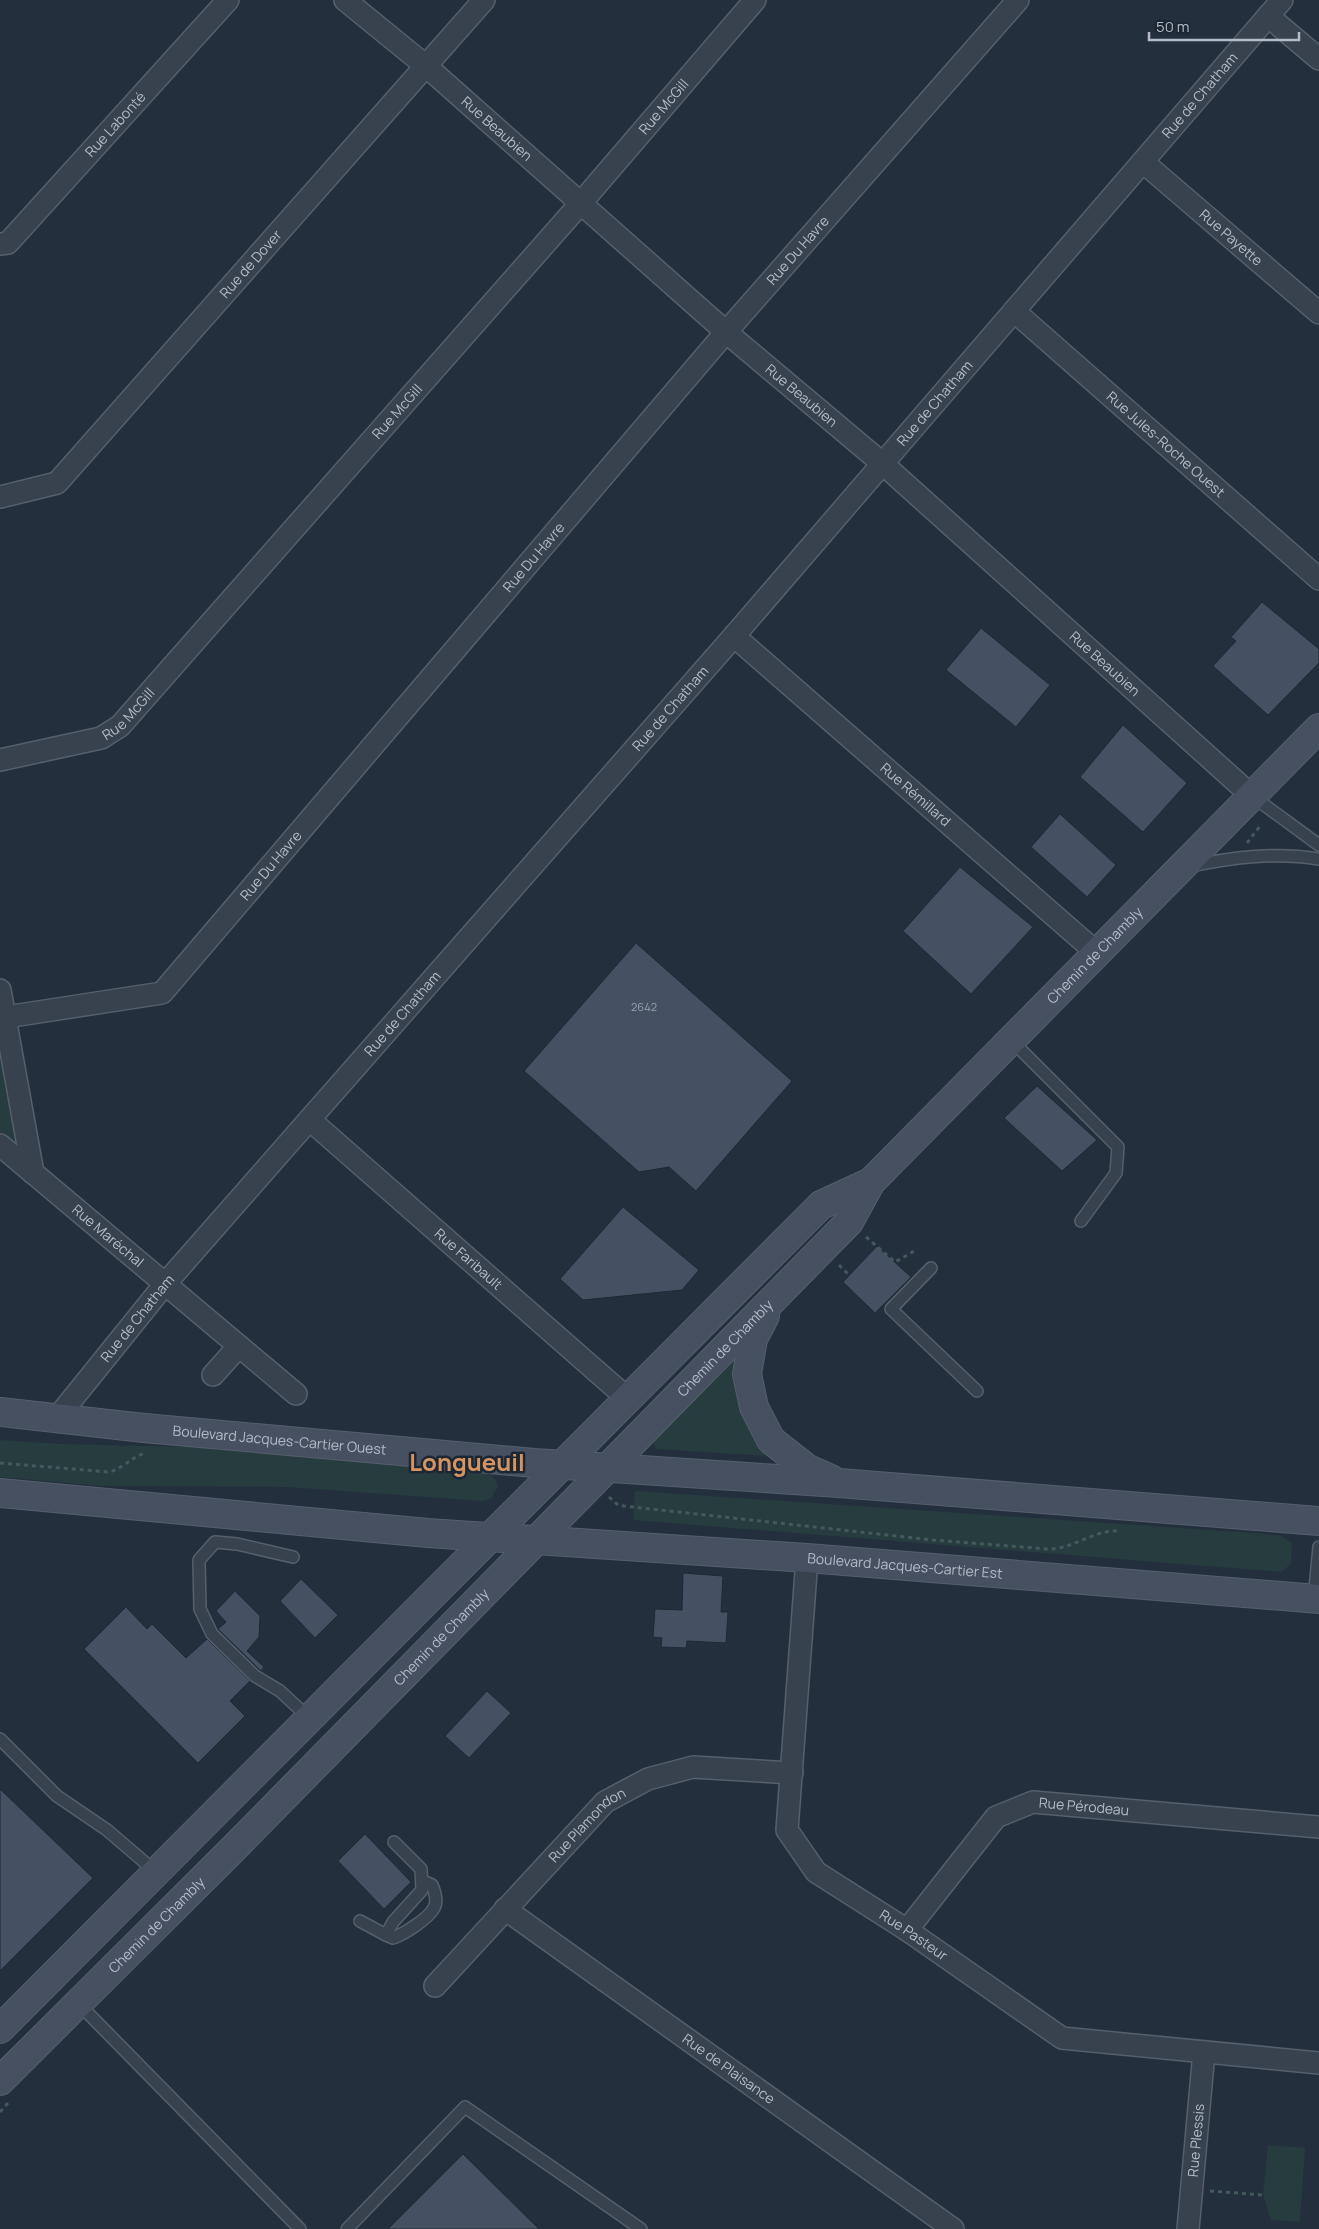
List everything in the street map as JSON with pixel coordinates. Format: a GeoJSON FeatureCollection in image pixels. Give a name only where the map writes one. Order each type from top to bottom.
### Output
{"type":"FeatureCollection","features":[{"type":"Feature","properties":{"kind":"main road","name":"Chemin de Chambly"},"geometry":{"type":"LineString","coordinates":[[0,2081],[773,1300],[849,1222],[871,1182],[1319,728]]}},
{"type":"Feature","properties":{"kind":"main road","name":"Chemin de Chambly"},"geometry":{"type":"LineString","coordinates":[[0,2029],[821,1205],[871,1182]]}},
{"type":"Feature","properties":{"kind":"main road"},"geometry":{"type":"LineString","coordinates":[[773,1300],[752,1342],[747,1374],[754,1407],[771,1440],[808,1469],[839,1483]]}},
{"type":"Feature","properties":{"kind":"main road","name":"Boulevard Jacques-Cartier Ouest"},"geometry":{"type":"LineString","coordinates":[[0,1412],[561,1465]]}},
{"type":"Feature","properties":{"kind":"main road"},"geometry":{"type":"LineString","coordinates":[[561,1465],[839,1483],[1319,1521]]}},
{"type":"Feature","properties":{"kind":"main road"},"geometry":{"type":"LineString","coordinates":[[0,1494],[490,1537]]}},
{"type":"Feature","properties":{"kind":"main road"},"geometry":{"type":"LineString","coordinates":[[428,1532],[449,1554],[451,1575]]}},
{"type":"Feature","properties":{"kind":"main road","name":"Boulevard Jacques-Cartier Est"},"geometry":{"type":"LineString","coordinates":[[490,1537],[807,1558],[1316,1599]]}},
{"type":"Feature","properties":{"kind":"street","name":"Rue Labonté"},"geometry":{"type":"LineString","coordinates":[[0,244],[8,242],[228,0]]}},
{"type":"Feature","properties":{"kind":"street","name":"Rue Beaubien"},"geometry":{"type":"LineString","coordinates":[[345,0],[426,66],[726,332],[883,464],[1252,796]]}},
{"type":"Feature","properties":{"kind":"street","name":"Rue de Dover"},"geometry":{"type":"LineString","coordinates":[[0,497],[57,483],[484,0]]}},
{"type":"Feature","properties":{"kind":"street","name":"Rue McGill"},"geometry":{"type":"LineString","coordinates":[[0,760],[101,738],[120,726],[580,204],[756,0]]}},
{"type":"Feature","properties":{"kind":"street","name":"Rue Du Havre"},"geometry":{"type":"LineString","coordinates":[[3,1020],[162,993],[726,332],[1018,0]]}},
{"type":"Feature","properties":{"kind":"street","name":"Rue de Chatham"},"geometry":{"type":"LineString","coordinates":[[57,1418],[165,1284],[734,636],[1282,0]]}},
{"type":"Feature","properties":{"kind":"street"},"geometry":{"type":"LineString","coordinates":[[1268,16],[1319,59]]}},
{"type":"Feature","properties":{"kind":"street","name":"Rue Payette"},"geometry":{"type":"LineString","coordinates":[[1143,162],[1319,313]]}},
{"type":"Feature","properties":{"kind":"street","name":"Rue Jules-Roche Ouest"},"geometry":{"type":"LineString","coordinates":[[1014,311],[1319,579]]}},
{"type":"Feature","properties":{"kind":"street","name":"Rue Rémillard"},"geometry":{"type":"LineString","coordinates":[[734,636],[1097,953]]}},
{"type":"Feature","properties":{"kind":"street"},"geometry":{"type":"LineString","coordinates":[[0,990],[3,1020],[32,1173]]}},
{"type":"Feature","properties":{"kind":"street","name":"Rue Faribault"},"geometry":{"type":"LineString","coordinates":[[310,1120],[627,1398]]}},
{"type":"Feature","properties":{"kind":"street","name":"Rue Maréchal"},"geometry":{"type":"LineString","coordinates":[[0,1145],[296,1394]]}},
{"type":"Feature","properties":{"kind":"street"},"geometry":{"type":"LineString","coordinates":[[213,1375],[238,1346]]}},
{"type":"Feature","properties":{"kind":"street","name":"Rue Pasteur"},"geometry":{"type":"LineString","coordinates":[[807,1558],[787,1830],[816,1872],[907,1930],[1062,2038],[1319,2063]]}},
{"type":"Feature","properties":{"kind":"street","name":"Rue Plamondon"},"geometry":{"type":"LineString","coordinates":[[435,1986],[605,1802],[648,1779],[692,1768],[792,1774]]}},
{"type":"Feature","properties":{"kind":"street","name":"Rue Pérodeau"},"geometry":{"type":"LineString","coordinates":[[907,1930],[996,1817],[1033,1802],[1319,1827]]}},
{"type":"Feature","properties":{"kind":"street","name":"Rue de Plaisance"},"geometry":{"type":"LineString","coordinates":[[505,1909],[953,2229]]}},
{"type":"Feature","properties":{"kind":"street","name":"Rue Plessis"},"geometry":{"type":"LineString","coordinates":[[1188,2229],[1204,2052]]}},
{"type":"Feature","properties":{"kind":"lane"},"geometry":{"type":"LineString","coordinates":[[1252,796],[1319,845]]}},
{"type":"Feature","properties":{"kind":"lane"},"geometry":{"type":"LineString","coordinates":[[1182,867],[1222,859],[1261,855],[1295,855],[1319,859]]}},
{"type":"Feature","properties":{"kind":"lane"},"geometry":{"type":"LineString","coordinates":[[1011,1040],[1118,1147],[1116,1173],[1080,1221]]}},
{"type":"Feature","properties":{"kind":"lane"},"geometry":{"type":"LineString","coordinates":[[931,1268],[891,1309],[978,1390]]}},
{"type":"Feature","properties":{"kind":"lane"},"geometry":{"type":"LineString","coordinates":[[293,1558],[237,1544],[215,1542],[199,1560],[200,1609],[212,1634],[255,1676],[280,1691],[310,1718]]}},
{"type":"Feature","properties":{"kind":"lane"},"geometry":{"type":"LineString","coordinates":[[1316,1599],[1319,1547]]}},
{"type":"Feature","properties":{"kind":"lane"},"geometry":{"type":"LineString","coordinates":[[0,1739],[58,1796],[107,1830],[156,1872]]}},
{"type":"Feature","properties":{"kind":"lane"},"geometry":{"type":"LineString","coordinates":[[386,1935],[393,1922],[422,1890],[423,1881],[421,1869],[394,1842]]}},
{"type":"Feature","properties":{"kind":"lane"},"geometry":{"type":"LineString","coordinates":[[360,1921],[393,1938],[406,1934],[434,1908],[436,1896],[432,1885],[423,1881]]}},
{"type":"Feature","properties":{"kind":"lane"},"geometry":{"type":"LineString","coordinates":[[78,2003],[300,2229]]}},
{"type":"Feature","properties":{"kind":"lane"},"geometry":{"type":"LineString","coordinates":[[347,2229],[465,2107],[640,2229]]}},
{"type":"Feature","properties":{"kind":"path"},"geometry":{"type":"LineString","coordinates":[[1247,843],[1260,826]]}},
{"type":"Feature","properties":{"kind":"path"},"geometry":{"type":"LineString","coordinates":[[849,1222],[895,1262],[916,1250]]}},
{"type":"Feature","properties":{"kind":"path"},"geometry":{"type":"LineString","coordinates":[[0,1463],[109,1472],[116,1470],[144,1452],[154,1453]]}},
{"type":"Feature","properties":{"kind":"path","name":"Boulevard Jacques-Cartier Est"},"geometry":{"type":"LineString","coordinates":[[624,1506],[933,1540],[1058,1550],[1096,1533],[1123,1531]]}},
{"type":"Feature","properties":{"kind":"path"},"geometry":{"type":"LineString","coordinates":[[1192,2190],[1263,2195]]}},
{"type":"Feature","properties":{"kind":"green space"},"geometry":{"type":"Polygon","coordinates":[[[0,1023],[33,1173],[0,1145],[0,1023]]]}},
{"type":"Feature","properties":{"kind":"green space"},"geometry":{"type":"Polygon","coordinates":[[[740,1347],[771,1451],[766,1456],[656,1449],[652,1440],[740,1347]]]}},
{"type":"Feature","properties":{"kind":"green space"},"geometry":{"type":"Polygon","coordinates":[[[0,1440],[61,1444],[192,1447],[481,1472],[493,1476],[498,1486],[491,1499],[482,1501],[288,1487],[102,1486],[0,1477],[0,1440]]]}},
{"type":"Feature","properties":{"kind":"green space"},"geometry":{"type":"Polygon","coordinates":[[[635,1491],[1282,1536],[1292,1543],[1291,1564],[1281,1572],[633,1520],[635,1491]]]}},
{"type":"Feature","properties":{"kind":"green space"},"geometry":{"type":"Polygon","coordinates":[[[1268,2145],[1305,2148],[1300,2222],[1271,2220],[1263,2195],[1268,2145]]]}},
{"type":"Feature","properties":{"kind":"building"},"geometry":{"type":"Polygon","coordinates":[[[1262,602],[1319,649],[1319,663],[1268,715],[1213,666],[1236,641],[1231,637],[1262,602]]]}},
{"type":"Feature","properties":{"kind":"building"},"geometry":{"type":"Polygon","coordinates":[[[981,628],[1050,685],[1016,727],[946,670],[981,628]]]}},
{"type":"Feature","properties":{"kind":"building"},"geometry":{"type":"Polygon","coordinates":[[[1123,725],[1187,783],[1143,832],[1080,777],[1123,725]]]}},
{"type":"Feature","properties":{"kind":"building"},"geometry":{"type":"Polygon","coordinates":[[[1060,814],[1116,865],[1087,897],[1031,847],[1060,814]]]}},
{"type":"Feature","properties":{"kind":"building"},"geometry":{"type":"Polygon","coordinates":[[[960,867],[1033,927],[971,994],[903,931],[960,867]]]}},
{"type":"Feature","properties":{"kind":"building"},"geometry":{"type":"Polygon","coordinates":[[[636,943],[792,1081],[696,1191],[669,1167],[639,1172],[524,1071],[636,943]]]}},
{"type":"Feature","properties":{"kind":"building"},"geometry":{"type":"Polygon","coordinates":[[[1037,1086],[1097,1140],[1062,1171],[1004,1118],[1037,1086]]]}},
{"type":"Feature","properties":{"kind":"building"},"geometry":{"type":"Polygon","coordinates":[[[623,1207],[699,1270],[682,1290],[583,1300],[560,1279],[623,1207]]]}},
{"type":"Feature","properties":{"kind":"building"},"geometry":{"type":"Polygon","coordinates":[[[877,1246],[911,1277],[875,1313],[843,1282],[877,1246]]]}},
{"type":"Feature","properties":{"kind":"building"},"geometry":{"type":"Polygon","coordinates":[[[683,1573],[723,1576],[721,1612],[728,1612],[726,1643],[687,1641],[686,1648],[661,1647],[662,1638],[653,1637],[655,1609],[682,1610],[683,1573]]]}},
{"type":"Feature","properties":{"kind":"building"},"geometry":{"type":"Polygon","coordinates":[[[301,1579],[338,1615],[315,1638],[280,1601],[301,1579]]]}},
{"type":"Feature","properties":{"kind":"building"},"geometry":{"type":"Polygon","coordinates":[[[235,1591],[260,1616],[259,1637],[247,1651],[264,1667],[261,1671],[218,1629],[226,1622],[216,1611],[235,1591]]]}},
{"type":"Feature","properties":{"kind":"building"},"geometry":{"type":"Polygon","coordinates":[[[126,1607],[147,1629],[152,1624],[186,1658],[207,1639],[250,1681],[230,1701],[245,1716],[198,1763],[84,1649],[126,1607]]]}},
{"type":"Feature","properties":{"kind":"building"},"geometry":{"type":"Polygon","coordinates":[[[487,1691],[511,1713],[469,1758],[445,1736],[487,1691]]]}},
{"type":"Feature","properties":{"kind":"building"},"geometry":{"type":"Polygon","coordinates":[[[0,1789],[93,1878],[0,1971],[0,1789]]]}},
{"type":"Feature","properties":{"kind":"building"},"geometry":{"type":"Polygon","coordinates":[[[365,1834],[411,1882],[384,1909],[338,1861],[365,1834]]]}},
{"type":"Feature","properties":{"kind":"building"},"geometry":{"type":"Polygon","coordinates":[[[463,2154],[539,2229],[388,2229],[463,2154]]]}},
{"type":"Feature","properties":{"kind":"district","name":"Longueuil"},"geometry":{"type":"Point","coordinates":[467,1463]}}]}
